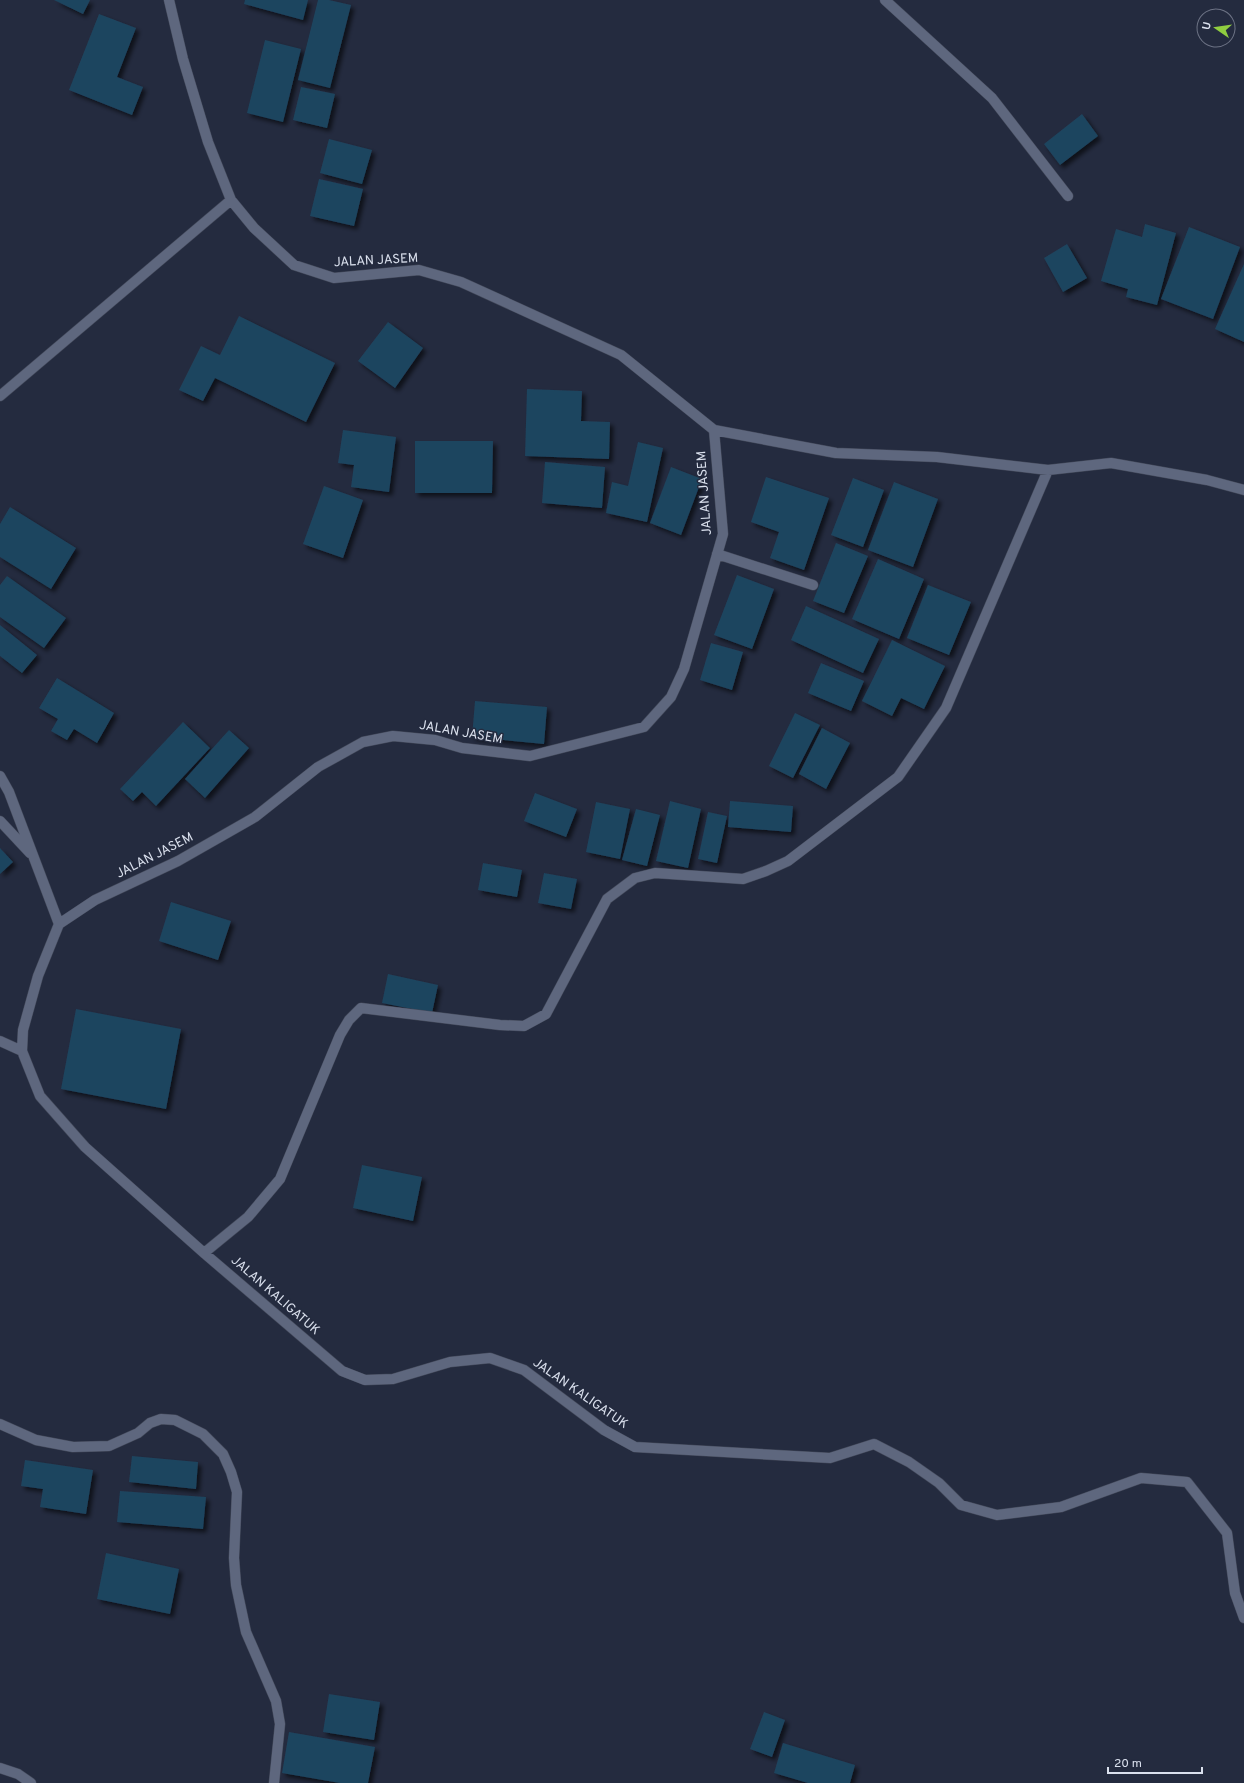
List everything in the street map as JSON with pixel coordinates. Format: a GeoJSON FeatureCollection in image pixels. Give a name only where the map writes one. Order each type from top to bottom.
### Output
{"type":"FeatureCollection","features":[{"type":"Feature","properties":{"kind":"street","name":"JALAN JASEM"},"geometry":{"type":"LineString","coordinates":[[59,924],[95,900],[178,861],[255,817],[318,767],[363,742],[393,736],[435,740],[462,748],[530,756],[644,728],[670,697],[684,670],[723,534],[714,430],[621,355],[462,282],[419,270],[334,278],[294,265],[254,228],[231,200],[208,142],[183,59],[169,0]]}},
{"type":"Feature","properties":{"kind":"street"},"geometry":{"type":"LineString","coordinates":[[884,0],[992,98],[1068,196]]}},
{"type":"Feature","properties":{"kind":"street"},"geometry":{"type":"LineString","coordinates":[[0,396],[231,200]]}},
{"type":"Feature","properties":{"kind":"street"},"geometry":{"type":"LineString","coordinates":[[714,430],[836,453],[937,457],[1048,470],[1111,462],[1207,480],[1244,490]]}},
{"type":"Feature","properties":{"kind":"street"},"geometry":{"type":"LineString","coordinates":[[204,1253],[248,1217],[280,1179],[340,1035],[349,1020],[361,1008],[500,1025],[524,1026],[546,1014],[607,899],[635,878],[655,873],[743,879],[766,871],[788,861],[898,777],[946,708],[1048,470]]}},
{"type":"Feature","properties":{"kind":"street"},"geometry":{"type":"LineString","coordinates":[[717,554],[813,585]]}},
{"type":"Feature","properties":{"kind":"street"},"geometry":{"type":"LineString","coordinates":[[0,776],[9,792],[59,924]]}},
{"type":"Feature","properties":{"kind":"street"},"geometry":{"type":"LineString","coordinates":[[0,821],[34,858]]}},
{"type":"Feature","properties":{"kind":"street","name":"JALAN KALIGATUK"},"geometry":{"type":"LineString","coordinates":[[59,924],[38,976],[23,1030],[22,1051],[40,1096],[86,1147],[204,1253],[342,1371],[365,1380],[393,1378],[450,1362],[490,1358],[524,1370],[604,1430],[635,1447],[830,1458],[874,1444],[909,1462],[939,1483],[961,1505],[997,1515],[1061,1507],[1141,1478],[1187,1482],[1227,1533],[1234,1593],[1244,1618]]}},
{"type":"Feature","properties":{"kind":"street"},"geometry":{"type":"LineString","coordinates":[[0,1041],[22,1051]]}},
{"type":"Feature","properties":{"kind":"street"},"geometry":{"type":"LineString","coordinates":[[0,1424],[36,1440],[73,1447],[109,1446],[138,1433],[150,1423],[161,1419],[175,1420],[202,1434],[223,1454],[231,1472],[237,1492],[234,1558],[236,1585],[246,1632],[276,1701],[280,1724],[274,1783]]}},
{"type":"Feature","properties":{"kind":"street"},"geometry":{"type":"LineString","coordinates":[[0,1768],[18,1774],[31,1783]]}},
{"type":"Feature","properties":{"kind":"building"},"geometry":{"type":"Polygon","coordinates":[[[54,0],[90,0],[83,14],[54,0]]]}},
{"type":"Feature","properties":{"kind":"building"},"geometry":{"type":"Polygon","coordinates":[[[245,0],[308,0],[303,20],[244,4],[245,0]]]}},
{"type":"Feature","properties":{"kind":"building"},"geometry":{"type":"Polygon","coordinates":[[[318,0],[329,0],[351,5],[330,88],[298,80],[318,0]]]}},
{"type":"Feature","properties":{"kind":"building"},"geometry":{"type":"Polygon","coordinates":[[[99,14],[136,28],[117,77],[143,87],[132,115],[69,90],[99,14]]]}},
{"type":"Feature","properties":{"kind":"building"},"geometry":{"type":"Polygon","coordinates":[[[265,40],[301,49],[283,122],[247,113],[265,40]]]}},
{"type":"Feature","properties":{"kind":"building"},"geometry":{"type":"Polygon","coordinates":[[[301,87],[335,94],[327,128],[293,120],[301,87]]]}},
{"type":"Feature","properties":{"kind":"building"},"geometry":{"type":"Polygon","coordinates":[[[1082,114],[1098,136],[1060,165],[1044,144],[1082,114]]]}},
{"type":"Feature","properties":{"kind":"building"},"geometry":{"type":"Polygon","coordinates":[[[329,139],[372,150],[362,184],[320,173],[329,139]]]}},
{"type":"Feature","properties":{"kind":"building"},"geometry":{"type":"Polygon","coordinates":[[[319,179],[363,189],[354,226],[310,216],[319,179]]]}},
{"type":"Feature","properties":{"kind":"building"},"geometry":{"type":"Polygon","coordinates":[[[1145,224],[1176,233],[1157,305],[1126,297],[1128,289],[1101,281],[1116,229],[1142,237],[1145,224]]]}},
{"type":"Feature","properties":{"kind":"building"},"geometry":{"type":"Polygon","coordinates":[[[1189,227],[1240,247],[1213,319],[1161,299],[1189,227]]]}},
{"type":"Feature","properties":{"kind":"building"},"geometry":{"type":"Polygon","coordinates":[[[1067,244],[1087,278],[1063,292],[1044,258],[1067,244]]]}},
{"type":"Feature","properties":{"kind":"building"},"geometry":{"type":"Polygon","coordinates":[[[1244,264],[1244,342],[1215,329],[1244,264]]]}},
{"type":"Feature","properties":{"kind":"building"},"geometry":{"type":"Polygon","coordinates":[[[239,316],[335,363],[306,422],[215,378],[203,401],[179,390],[201,346],[220,355],[239,316]]]}},
{"type":"Feature","properties":{"kind":"building"},"geometry":{"type":"Polygon","coordinates":[[[388,322],[423,348],[395,388],[358,361],[388,322]]]}},
{"type":"Feature","properties":{"kind":"building"},"geometry":{"type":"Polygon","coordinates":[[[527,389],[582,391],[581,421],[610,422],[609,459],[525,456],[527,389]]]}},
{"type":"Feature","properties":{"kind":"building"},"geometry":{"type":"Polygon","coordinates":[[[343,430],[396,437],[389,492],[351,487],[354,465],[338,463],[343,430]]]}},
{"type":"Feature","properties":{"kind":"building"},"geometry":{"type":"Polygon","coordinates":[[[415,441],[493,441],[492,493],[415,493],[415,441]]]}},
{"type":"Feature","properties":{"kind":"building"},"geometry":{"type":"Polygon","coordinates":[[[638,442],[663,448],[647,522],[606,513],[612,482],[628,486],[638,442]]]}},
{"type":"Feature","properties":{"kind":"building"},"geometry":{"type":"Polygon","coordinates":[[[545,462],[605,467],[602,508],[542,503],[545,462]]]}},
{"type":"Feature","properties":{"kind":"building"},"geometry":{"type":"Polygon","coordinates":[[[671,467],[702,479],[681,535],[650,523],[671,467]]]}},
{"type":"Feature","properties":{"kind":"building"},"geometry":{"type":"Polygon","coordinates":[[[766,477],[829,498],[804,570],[770,558],[779,532],[751,522],[766,477]]]}},
{"type":"Feature","properties":{"kind":"building"},"geometry":{"type":"Polygon","coordinates":[[[853,478],[884,490],[863,547],[831,535],[853,478]]]}},
{"type":"Feature","properties":{"kind":"building"},"geometry":{"type":"Polygon","coordinates":[[[894,482],[938,499],[913,567],[868,550],[894,482]]]}},
{"type":"Feature","properties":{"kind":"building"},"geometry":{"type":"Polygon","coordinates":[[[324,486],[363,500],[343,558],[303,544],[324,486]]]}},
{"type":"Feature","properties":{"kind":"building"},"geometry":{"type":"Polygon","coordinates":[[[10,507],[76,548],[51,589],[0,557],[0,524],[10,507]]]}},
{"type":"Feature","properties":{"kind":"building"},"geometry":{"type":"Polygon","coordinates":[[[836,543],[868,556],[844,613],[813,601],[836,543]]]}},
{"type":"Feature","properties":{"kind":"building"},"geometry":{"type":"Polygon","coordinates":[[[878,559],[924,579],[899,639],[852,619],[878,559]]]}},
{"type":"Feature","properties":{"kind":"building"},"geometry":{"type":"Polygon","coordinates":[[[737,575],[774,589],[752,649],[714,635],[737,575]]]}},
{"type":"Feature","properties":{"kind":"building"},"geometry":{"type":"Polygon","coordinates":[[[7,576],[66,618],[44,648],[0,617],[0,585],[7,576]]]}},
{"type":"Feature","properties":{"kind":"building"},"geometry":{"type":"Polygon","coordinates":[[[928,585],[971,602],[949,655],[907,638],[928,585]]]}},
{"type":"Feature","properties":{"kind":"building"},"geometry":{"type":"Polygon","coordinates":[[[806,606],[879,639],[863,673],[791,640],[806,606]]]}},
{"type":"Feature","properties":{"kind":"building"},"geometry":{"type":"Polygon","coordinates":[[[0,625],[37,655],[22,673],[0,656],[0,625]]]}},
{"type":"Feature","properties":{"kind":"building"},"geometry":{"type":"Polygon","coordinates":[[[892,640],[945,666],[924,709],[901,698],[892,716],[862,701],[892,640]]]}},
{"type":"Feature","properties":{"kind":"building"},"geometry":{"type":"Polygon","coordinates":[[[711,643],[743,652],[732,690],[700,680],[711,643]]]}},
{"type":"Feature","properties":{"kind":"building"},"geometry":{"type":"Polygon","coordinates":[[[821,663],[864,681],[851,711],[808,693],[821,663]]]}},
{"type":"Feature","properties":{"kind":"building"},"geometry":{"type":"Polygon","coordinates":[[[57,678],[114,713],[97,743],[74,729],[67,740],[51,731],[58,719],[39,708],[57,678]]]}},
{"type":"Feature","properties":{"kind":"building"},"geometry":{"type":"Polygon","coordinates":[[[475,701],[547,707],[544,744],[472,737],[475,701]]]}},
{"type":"Feature","properties":{"kind":"building"},"geometry":{"type":"Polygon","coordinates":[[[795,713],[820,725],[793,778],[769,766],[795,713]]]}},
{"type":"Feature","properties":{"kind":"building"},"geometry":{"type":"Polygon","coordinates":[[[183,722],[210,748],[156,806],[142,792],[133,801],[120,789],[183,722]]]}},
{"type":"Feature","properties":{"kind":"building"},"geometry":{"type":"Polygon","coordinates":[[[822,728],[850,743],[826,789],[799,774],[822,728]]]}},
{"type":"Feature","properties":{"kind":"building"},"geometry":{"type":"Polygon","coordinates":[[[229,730],[249,748],[205,798],[185,779],[229,730]]]}},
{"type":"Feature","properties":{"kind":"building"},"geometry":{"type":"Polygon","coordinates":[[[535,793],[577,809],[566,837],[524,821],[535,793]]]}},
{"type":"Feature","properties":{"kind":"building"},"geometry":{"type":"Polygon","coordinates":[[[670,801],[701,809],[688,868],[656,861],[670,801]]]}},
{"type":"Feature","properties":{"kind":"building"},"geometry":{"type":"Polygon","coordinates":[[[730,801],[793,806],[791,832],[728,827],[730,801]]]}},
{"type":"Feature","properties":{"kind":"building"},"geometry":{"type":"Polygon","coordinates":[[[596,802],[630,809],[620,859],[586,852],[596,802]]]}},
{"type":"Feature","properties":{"kind":"building"},"geometry":{"type":"Polygon","coordinates":[[[636,809],[660,815],[647,866],[622,860],[636,809]]]}},
{"type":"Feature","properties":{"kind":"building"},"geometry":{"type":"Polygon","coordinates":[[[708,812],[727,816],[717,863],[698,859],[708,812]]]}},
{"type":"Feature","properties":{"kind":"building"},"geometry":{"type":"Polygon","coordinates":[[[0,848],[13,862],[0,874],[0,848]]]}},
{"type":"Feature","properties":{"kind":"building"},"geometry":{"type":"Polygon","coordinates":[[[483,863],[522,870],[517,897],[478,890],[483,863]]]}},
{"type":"Feature","properties":{"kind":"building"},"geometry":{"type":"Polygon","coordinates":[[[544,873],[577,879],[571,909],[538,903],[544,873]]]}},
{"type":"Feature","properties":{"kind":"building"},"geometry":{"type":"Polygon","coordinates":[[[171,902],[231,921],[218,960],[159,941],[171,902]]]}},
{"type":"Feature","properties":{"kind":"building"},"geometry":{"type":"Polygon","coordinates":[[[388,974],[438,985],[432,1013],[382,1003],[388,974]]]}},
{"type":"Feature","properties":{"kind":"building"},"geometry":{"type":"Polygon","coordinates":[[[76,1009],[181,1029],[166,1109],[61,1089],[76,1009]]]}},
{"type":"Feature","properties":{"kind":"building"},"geometry":{"type":"Polygon","coordinates":[[[362,1165],[422,1177],[413,1221],[353,1208],[362,1165]]]}},
{"type":"Feature","properties":{"kind":"building"},"geometry":{"type":"Polygon","coordinates":[[[132,1456],[198,1462],[196,1489],[129,1482],[132,1456]]]}},
{"type":"Feature","properties":{"kind":"building"},"geometry":{"type":"Polygon","coordinates":[[[25,1460],[93,1470],[86,1514],[40,1507],[43,1489],[21,1486],[25,1460]]]}},
{"type":"Feature","properties":{"kind":"building"},"geometry":{"type":"Polygon","coordinates":[[[120,1491],[206,1497],[203,1529],[117,1522],[120,1491]]]}},
{"type":"Feature","properties":{"kind":"building"},"geometry":{"type":"Polygon","coordinates":[[[106,1553],[179,1569],[170,1614],[97,1599],[106,1553]]]}},
{"type":"Feature","properties":{"kind":"building"},"geometry":{"type":"Polygon","coordinates":[[[329,1694],[380,1702],[374,1740],[323,1732],[329,1694]]]}},
{"type":"Feature","properties":{"kind":"building"},"geometry":{"type":"Polygon","coordinates":[[[764,1712],[785,1720],[772,1757],[750,1749],[764,1712]]]}},
{"type":"Feature","properties":{"kind":"building"},"geometry":{"type":"Polygon","coordinates":[[[289,1732],[375,1747],[368,1783],[340,1783],[282,1773],[289,1732]]]}},
{"type":"Feature","properties":{"kind":"building"},"geometry":{"type":"Polygon","coordinates":[[[783,1743],[855,1765],[850,1783],[808,1783],[774,1773],[783,1743]]]}}]}
